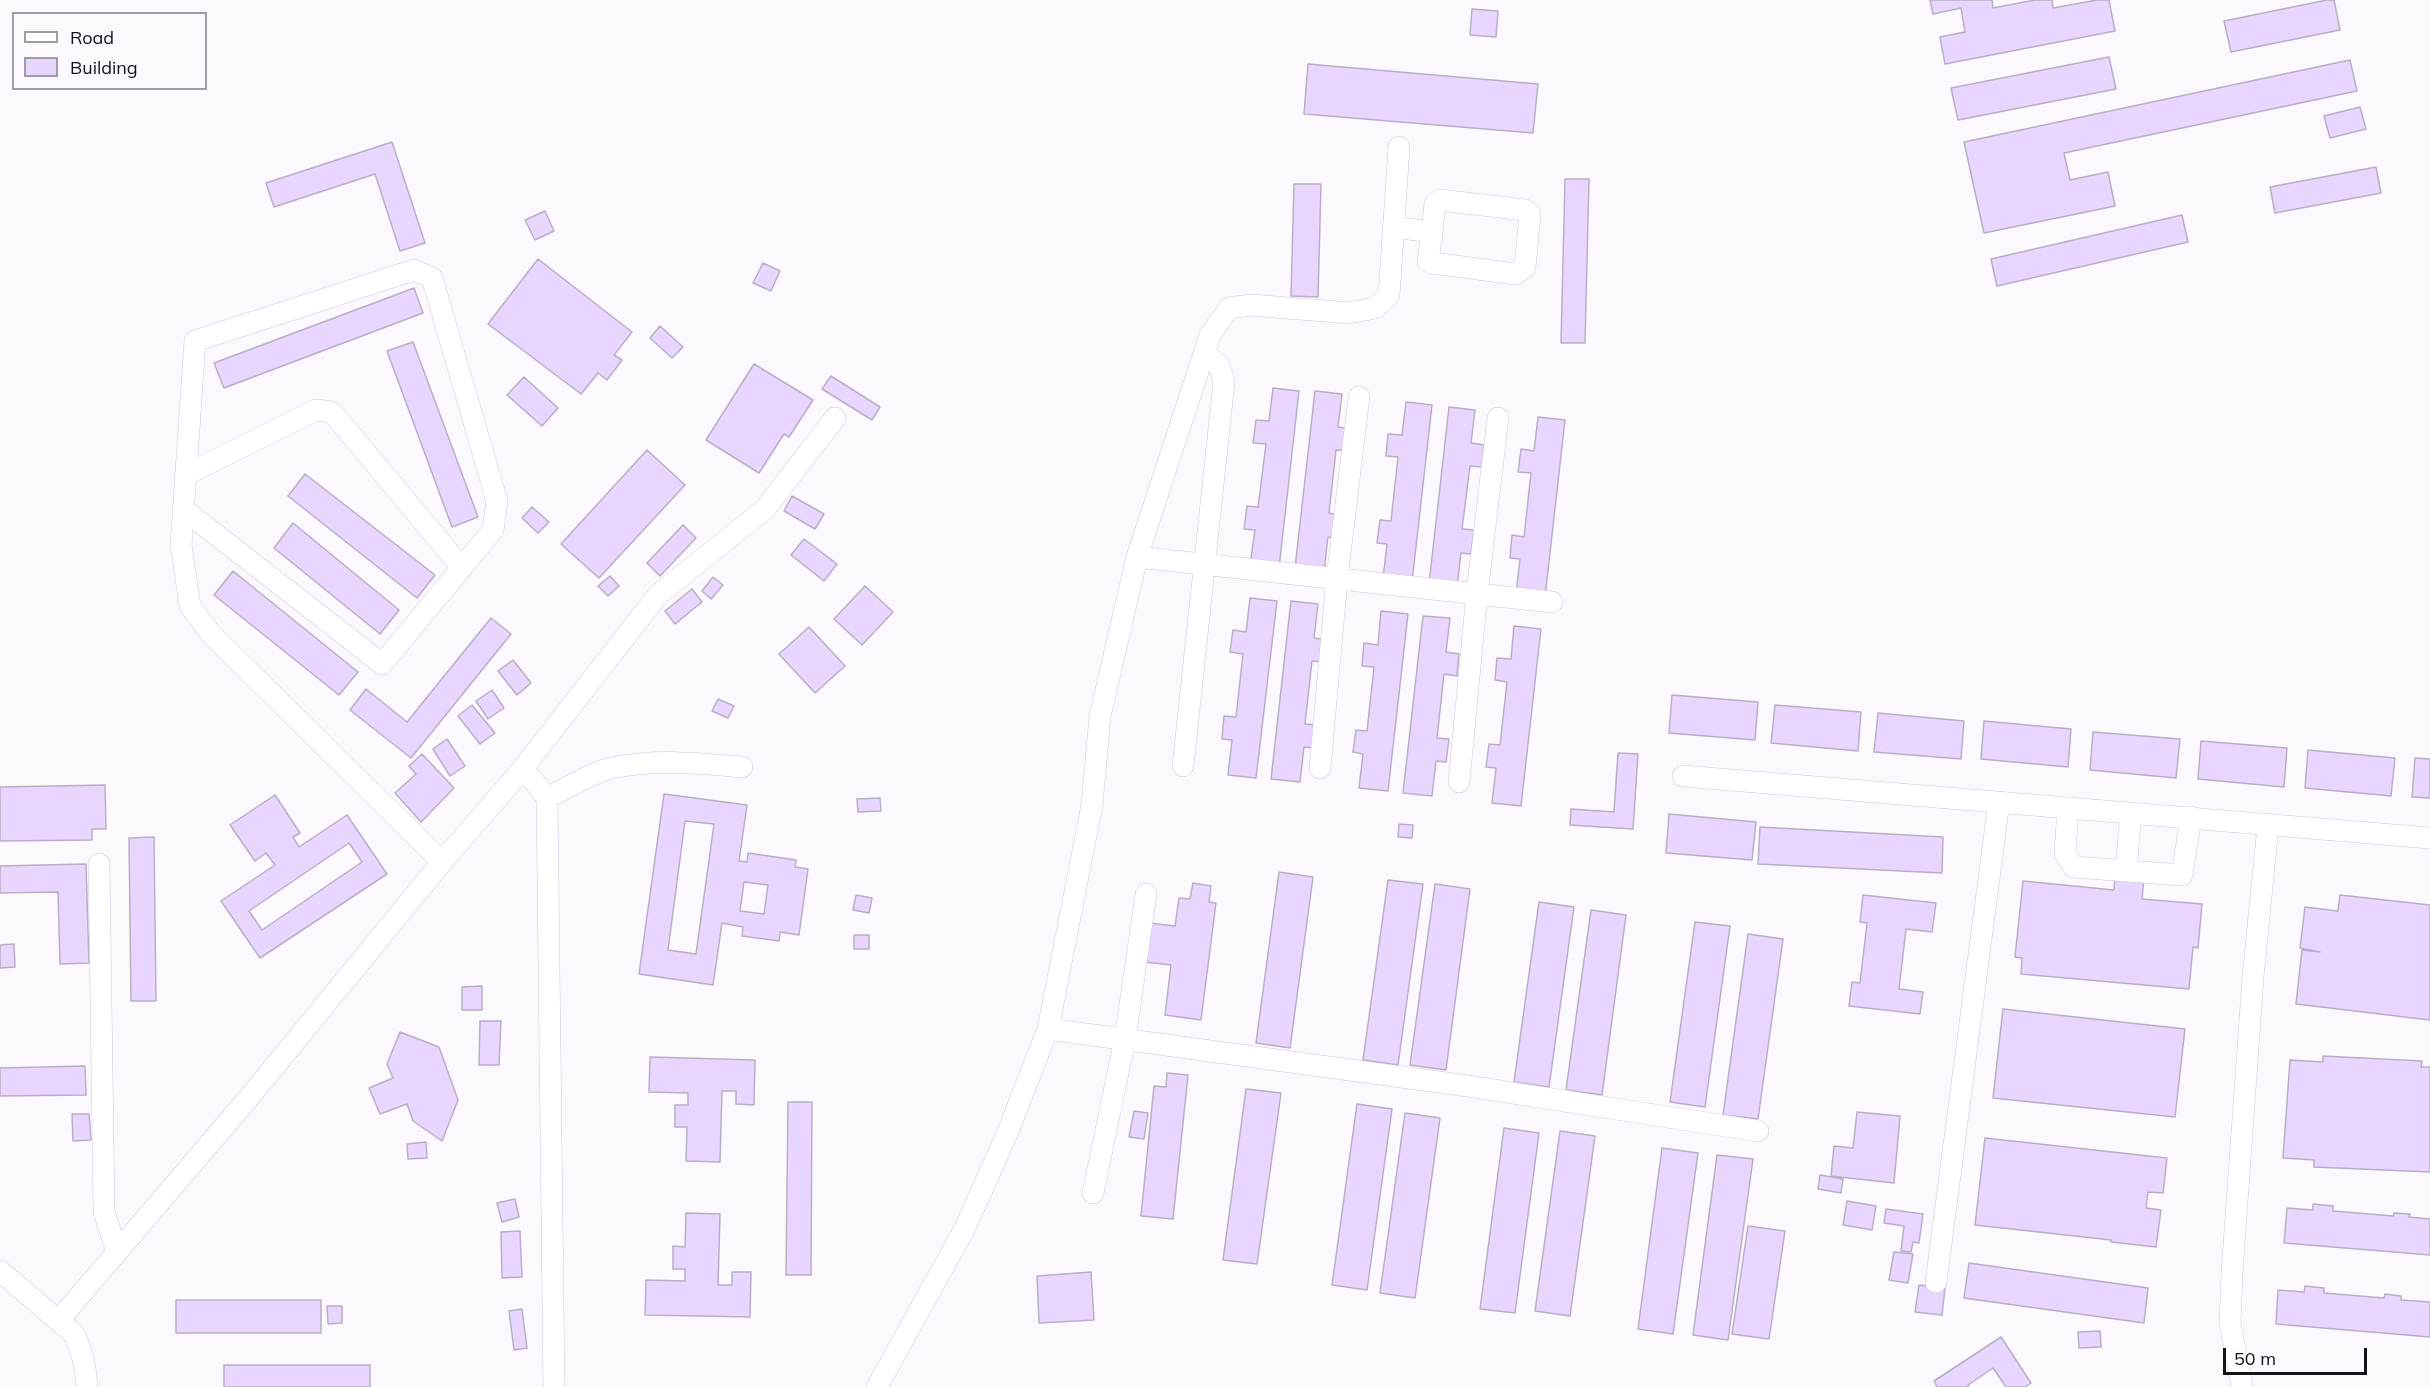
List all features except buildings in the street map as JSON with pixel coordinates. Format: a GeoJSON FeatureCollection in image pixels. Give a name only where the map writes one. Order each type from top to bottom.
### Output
{"type":"FeatureCollection","features":[{"type":"Feature","properties":{"kind":"street"},"geometry":{"type":"LineString","coordinates":[[877,1387],[965,1228],[1007,1134],[1048,1029],[1092,805],[1100,716],[1137,557],[1210,335],[1229,308],[1251,305],[1349,313],[1375,308],[1389,295],[1399,147]]}},
{"type":"Feature","properties":{"kind":"street"},"geometry":{"type":"LineString","coordinates":[[1440,200],[1526,210],[1530,214],[1525,267],[1516,274],[1432,264],[1428,261],[1432,232],[1435,204],[1440,200]]}},
{"type":"Feature","properties":{"kind":"street"},"geometry":{"type":"LineString","coordinates":[[1395,227],[1432,232]]}},
{"type":"Feature","properties":{"kind":"street"},"geometry":{"type":"LineString","coordinates":[[183,509],[382,664],[493,530],[496,501],[432,278],[414,270],[195,341],[185,475],[183,509],[181,545],[190,606],[211,634],[441,862]]}},
{"type":"Feature","properties":{"kind":"street"},"geometry":{"type":"LineString","coordinates":[[1183,766],[1224,382],[1219,365],[1204,353]]}},
{"type":"Feature","properties":{"kind":"street"},"geometry":{"type":"LineString","coordinates":[[1320,768],[1337,578],[1359,397]]}},
{"type":"Feature","properties":{"kind":"street"},"geometry":{"type":"LineString","coordinates":[[185,475],[316,410],[333,412],[462,568]]}},
{"type":"Feature","properties":{"kind":"street"},"geometry":{"type":"LineString","coordinates":[[59,1320],[252,1094],[441,862],[520,772],[658,595],[765,509],[835,418]]}},
{"type":"Feature","properties":{"kind":"street"},"geometry":{"type":"LineString","coordinates":[[1459,782],[1477,593],[1498,418]]}},
{"type":"Feature","properties":{"kind":"street"},"geometry":{"type":"LineString","coordinates":[[1137,557],[1552,602]]}},
{"type":"Feature","properties":{"kind":"street"},"geometry":{"type":"LineString","coordinates":[[547,798],[609,769],[657,762],[690,762],[742,767]]}},
{"type":"Feature","properties":{"kind":"street"},"geometry":{"type":"LineString","coordinates":[[520,772],[532,779],[547,798],[554,1387]]}},
{"type":"Feature","properties":{"kind":"street"},"geometry":{"type":"LineString","coordinates":[[1683,776],[2430,838]]}},
{"type":"Feature","properties":{"kind":"street"},"geometry":{"type":"LineString","coordinates":[[1936,1282],[1999,802]]}},
{"type":"Feature","properties":{"kind":"street"},"geometry":{"type":"LineString","coordinates":[[2068,808],[2065,854],[2074,867],[2126,871],[2182,875],[2191,817]]}},
{"type":"Feature","properties":{"kind":"street"},"geometry":{"type":"LineString","coordinates":[[2126,871],[2131,813]]}},
{"type":"Feature","properties":{"kind":"street"},"geometry":{"type":"LineString","coordinates":[[2242,1387],[2230,1323],[2232,1273],[2253,977],[2268,826]]}},
{"type":"Feature","properties":{"kind":"street"},"geometry":{"type":"LineString","coordinates":[[99,864],[104,1212],[117,1252]]}},
{"type":"Feature","properties":{"kind":"street"},"geometry":{"type":"LineString","coordinates":[[1094,1193],[1125,1039],[1146,894]]}},
{"type":"Feature","properties":{"kind":"street"},"geometry":{"type":"LineString","coordinates":[[1048,1029],[1468,1086],[1758,1131]]}},
{"type":"Feature","properties":{"kind":"street"},"geometry":{"type":"LineString","coordinates":[[0,1270],[74,1334],[81,1347],[86,1366],[87,1387]]}}]}
